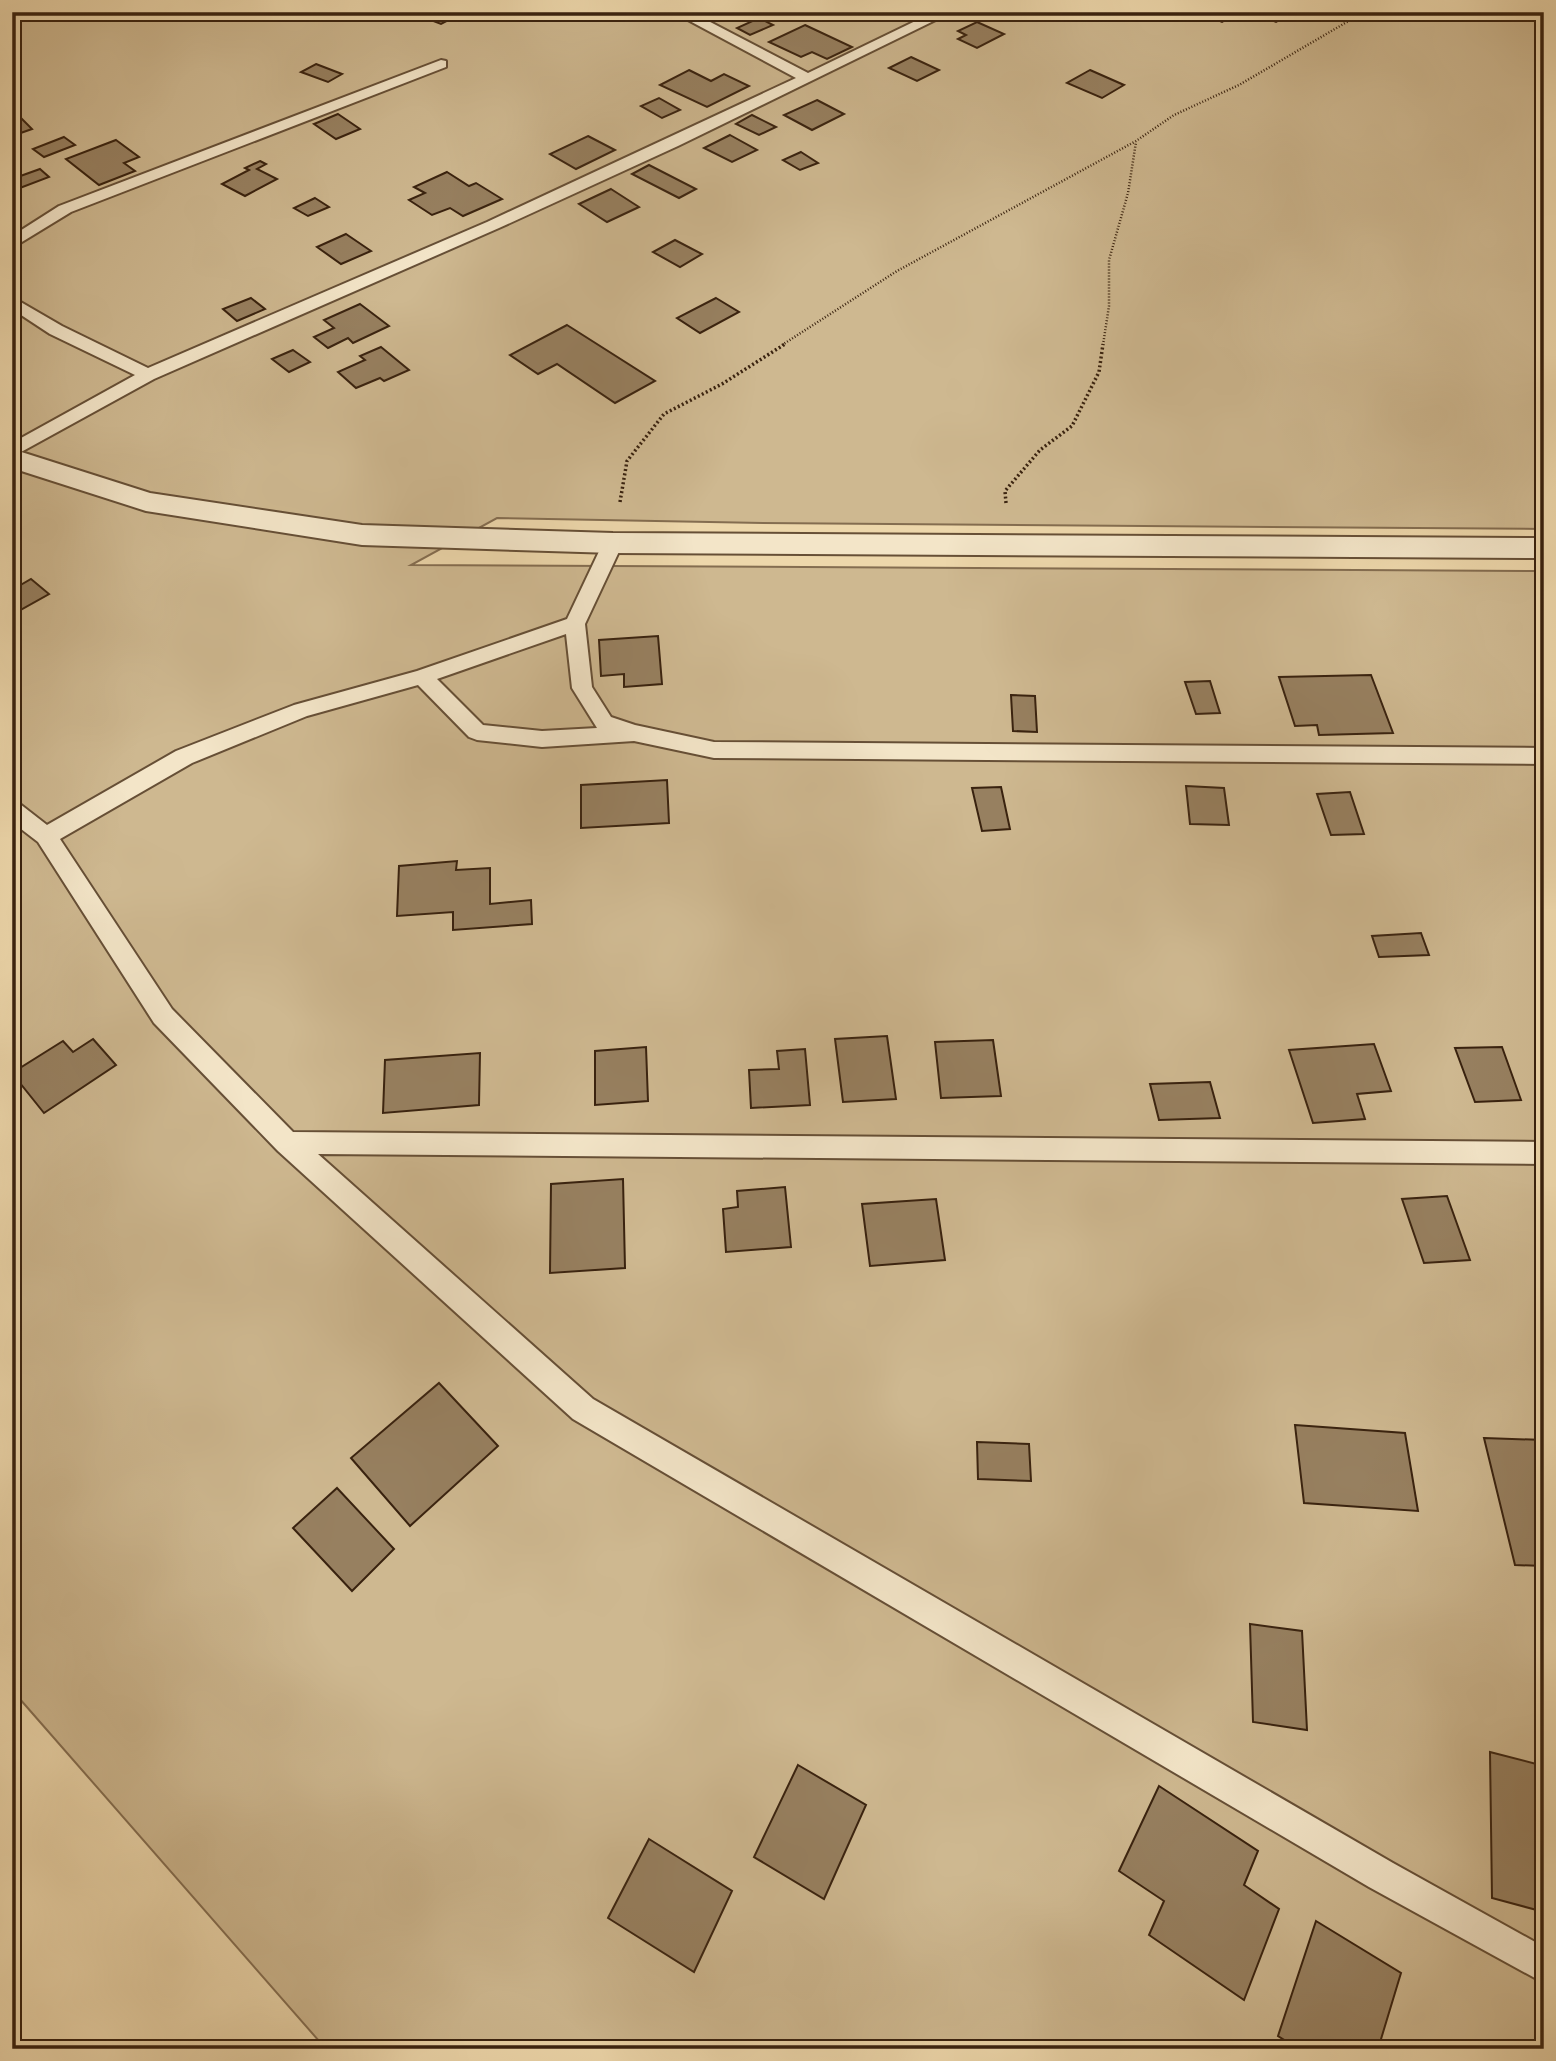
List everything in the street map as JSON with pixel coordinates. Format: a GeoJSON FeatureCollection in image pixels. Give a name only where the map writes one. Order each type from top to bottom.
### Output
{"type":"FeatureCollection","features":[{"type":"Feature","properties":{"kind":"street"},"geometry":{"type":"LineString","coordinates":[[12,458],[146,502],[362,535],[613,543],[1544,548]]}},
{"type":"Feature","properties":{"kind":"lane"},"geometry":{"type":"LineString","coordinates":[[680,12],[807,78]]}},
{"type":"Feature","properties":{"kind":"lane"},"geometry":{"type":"LineString","coordinates":[[12,451],[148,375],[493,225],[945,12]]}},
{"type":"Feature","properties":{"kind":"lane"},"geometry":{"type":"LineString","coordinates":[[12,243],[65,209],[441,64]]}},
{"type":"Feature","properties":{"kind":"lane"},"geometry":{"type":"LineString","coordinates":[[12,302],[56,331],[148,375]]}},
{"type":"Feature","properties":{"kind":"lane"},"geometry":{"type":"LineString","coordinates":[[613,543],[575,624],[582,688],[604,722],[634,733],[713,750],[1544,755]]}},
{"type":"Feature","properties":{"kind":"lane"},"geometry":{"type":"LineString","coordinates":[[46,836],[184,757],[301,710],[422,677],[575,624]]}},
{"type":"Feature","properties":{"kind":"lane"},"geometry":{"type":"LineString","coordinates":[[422,677],[477,732],[542,739],[634,733]]}},
{"type":"Feature","properties":{"kind":"lane"},"geometry":{"type":"LineString","coordinates":[[12,810],[46,836],[163,1016],[287,1143],[583,1409],[1370,1868],[1544,1966]]}},
{"type":"Feature","properties":{"kind":"lane"},"geometry":{"type":"LineString","coordinates":[[287,1143],[1544,1153]]}},
{"type":"Feature","properties":{"kind":"path"},"geometry":{"type":"LineString","coordinates":[[613,543],[627,461],[664,415],[722,384],[897,271],[1136,141],[1174,115],[1239,85],[1364,12]]}},
{"type":"Feature","properties":{"kind":"path"},"geometry":{"type":"LineString","coordinates":[[1012,544],[1005,491],[1040,450],[1072,426],[1099,372],[1109,306],[1109,260],[1128,193],[1136,141]]}},
{"type":"Feature","properties":{"kind":"shaded area"},"geometry":{"type":"Polygon","coordinates":[[[12,12],[1544,12],[1544,529],[763,523],[497,518],[411,565],[1544,571],[1544,2049],[326,2049],[12,1690],[12,12]]]}},
{"type":"Feature","properties":{"kind":"building"},"geometry":{"type":"Polygon","coordinates":[[[432,12],[464,12],[441,24],[423,17],[432,12]]]}},
{"type":"Feature","properties":{"kind":"building"},"geometry":{"type":"Polygon","coordinates":[[[1199,12],[1229,12],[1235,15],[1222,22],[1199,12]]]}},
{"type":"Feature","properties":{"kind":"building"},"geometry":{"type":"Polygon","coordinates":[[[1252,12],[1282,12],[1289,15],[1276,22],[1252,12]]]}},
{"type":"Feature","properties":{"kind":"building"},"geometry":{"type":"Polygon","coordinates":[[[759,18],[773,25],[750,35],[737,28],[759,18]]]}},
{"type":"Feature","properties":{"kind":"building"},"geometry":{"type":"Polygon","coordinates":[[[977,22],[1004,34],[977,48],[958,39],[966,35],[958,31],[977,22]]]}},
{"type":"Feature","properties":{"kind":"building"},"geometry":{"type":"Polygon","coordinates":[[[805,25],[852,47],[827,59],[812,52],[801,57],[769,42],[805,25]]]}},
{"type":"Feature","properties":{"kind":"building"},"geometry":{"type":"Polygon","coordinates":[[[911,57],[939,70],[917,81],[889,68],[911,57]]]}},
{"type":"Feature","properties":{"kind":"building"},"geometry":{"type":"Polygon","coordinates":[[[316,64],[342,74],[328,82],[301,72],[316,64]]]}},
{"type":"Feature","properties":{"kind":"building"},"geometry":{"type":"Polygon","coordinates":[[[689,70],[711,81],[724,74],[749,86],[707,107],[660,85],[689,70]]]}},
{"type":"Feature","properties":{"kind":"building"},"geometry":{"type":"Polygon","coordinates":[[[1090,70],[1124,85],[1102,98],[1067,83],[1090,70]]]}},
{"type":"Feature","properties":{"kind":"building"},"geometry":{"type":"Polygon","coordinates":[[[659,98],[680,110],[662,118],[641,106],[659,98]]]}},
{"type":"Feature","properties":{"kind":"building"},"geometry":{"type":"Polygon","coordinates":[[[817,100],[844,114],[812,130],[784,115],[817,100]]]}},
{"type":"Feature","properties":{"kind":"building"},"geometry":{"type":"Polygon","coordinates":[[[338,114],[360,129],[336,139],[314,124],[338,114]]]}},
{"type":"Feature","properties":{"kind":"building"},"geometry":{"type":"Polygon","coordinates":[[[752,115],[776,127],[759,135],[736,124],[752,115]]]}},
{"type":"Feature","properties":{"kind":"building"},"geometry":{"type":"Polygon","coordinates":[[[20,117],[32,129],[12,136],[12,120],[20,117]]]}},
{"type":"Feature","properties":{"kind":"building"},"geometry":{"type":"Polygon","coordinates":[[[730,135],[757,150],[732,162],[704,148],[730,135]]]}},
{"type":"Feature","properties":{"kind":"building"},"geometry":{"type":"Polygon","coordinates":[[[588,136],[615,150],[576,169],[550,154],[588,136]]]}},
{"type":"Feature","properties":{"kind":"building"},"geometry":{"type":"Polygon","coordinates":[[[64,137],[75,145],[44,157],[33,149],[64,137]]]}},
{"type":"Feature","properties":{"kind":"building"},"geometry":{"type":"Polygon","coordinates":[[[116,140],[139,157],[124,163],[135,171],[99,185],[66,159],[116,140]]]}},
{"type":"Feature","properties":{"kind":"building"},"geometry":{"type":"Polygon","coordinates":[[[801,152],[818,163],[800,170],[783,160],[801,152]]]}},
{"type":"Feature","properties":{"kind":"building"},"geometry":{"type":"Polygon","coordinates":[[[260,161],[266,164],[257,169],[277,179],[245,196],[222,184],[249,170],[245,168],[260,161]]]}},
{"type":"Feature","properties":{"kind":"building"},"geometry":{"type":"Polygon","coordinates":[[[649,165],[696,189],[679,198],[632,174],[649,165]]]}},
{"type":"Feature","properties":{"kind":"building"},"geometry":{"type":"Polygon","coordinates":[[[40,169],[49,177],[12,191],[12,179],[40,169]]]}},
{"type":"Feature","properties":{"kind":"building"},"geometry":{"type":"Polygon","coordinates":[[[447,172],[469,186],[476,183],[502,199],[463,216],[450,208],[432,215],[409,200],[425,193],[414,187],[447,172]]]}},
{"type":"Feature","properties":{"kind":"building"},"geometry":{"type":"Polygon","coordinates":[[[611,189],[639,207],[607,222],[579,204],[611,189]]]}},
{"type":"Feature","properties":{"kind":"building"},"geometry":{"type":"Polygon","coordinates":[[[315,198],[329,207],[308,216],[294,208],[315,198]]]}},
{"type":"Feature","properties":{"kind":"building"},"geometry":{"type":"Polygon","coordinates":[[[346,234],[371,251],[341,264],[317,247],[346,234]]]}},
{"type":"Feature","properties":{"kind":"building"},"geometry":{"type":"Polygon","coordinates":[[[675,240],[702,254],[680,267],[653,252],[675,240]]]}},
{"type":"Feature","properties":{"kind":"building"},"geometry":{"type":"Polygon","coordinates":[[[251,298],[265,309],[237,321],[223,309],[251,298]]]}},
{"type":"Feature","properties":{"kind":"building"},"geometry":{"type":"Polygon","coordinates":[[[716,298],[739,312],[700,333],[677,318],[716,298]]]}},
{"type":"Feature","properties":{"kind":"building"},"geometry":{"type":"Polygon","coordinates":[[[360,304],[389,326],[353,343],[348,338],[328,348],[314,337],[334,328],[324,320],[360,304]]]}},
{"type":"Feature","properties":{"kind":"building"},"geometry":{"type":"Polygon","coordinates":[[[567,325],[655,381],[615,403],[557,364],[538,374],[510,355],[567,325]]]}},
{"type":"Feature","properties":{"kind":"building"},"geometry":{"type":"Polygon","coordinates":[[[381,347],[409,370],[384,381],[380,378],[356,388],[338,372],[365,360],[360,356],[381,347]]]}},
{"type":"Feature","properties":{"kind":"building"},"geometry":{"type":"Polygon","coordinates":[[[293,350],[310,362],[289,372],[272,359],[293,350]]]}},
{"type":"Feature","properties":{"kind":"building"},"geometry":{"type":"Polygon","coordinates":[[[31,579],[49,594],[15,613],[12,611],[12,590],[31,579]]]}},
{"type":"Feature","properties":{"kind":"building"},"geometry":{"type":"Polygon","coordinates":[[[658,636],[662,684],[624,687],[624,674],[601,676],[599,640],[658,636]]]}},
{"type":"Feature","properties":{"kind":"building"},"geometry":{"type":"Polygon","coordinates":[[[1371,675],[1393,733],[1319,735],[1317,725],[1295,726],[1279,677],[1371,675]]]}},
{"type":"Feature","properties":{"kind":"building"},"geometry":{"type":"Polygon","coordinates":[[[1210,681],[1220,713],[1196,714],[1185,682],[1210,681]]]}},
{"type":"Feature","properties":{"kind":"building"},"geometry":{"type":"Polygon","coordinates":[[[1011,695],[1035,696],[1037,732],[1013,731],[1011,695]]]}},
{"type":"Feature","properties":{"kind":"building"},"geometry":{"type":"Polygon","coordinates":[[[667,780],[669,823],[581,828],[581,785],[667,780]]]}},
{"type":"Feature","properties":{"kind":"building"},"geometry":{"type":"Polygon","coordinates":[[[1186,786],[1224,788],[1229,825],[1190,824],[1186,786]]]}},
{"type":"Feature","properties":{"kind":"building"},"geometry":{"type":"Polygon","coordinates":[[[1001,787],[1010,829],[982,831],[972,788],[1001,787]]]}},
{"type":"Feature","properties":{"kind":"building"},"geometry":{"type":"Polygon","coordinates":[[[1350,792],[1364,834],[1331,835],[1317,794],[1350,792]]]}},
{"type":"Feature","properties":{"kind":"building"},"geometry":{"type":"Polygon","coordinates":[[[457,861],[456,870],[490,868],[490,904],[531,900],[532,924],[453,930],[453,912],[397,916],[399,866],[457,861]]]}},
{"type":"Feature","properties":{"kind":"building"},"geometry":{"type":"Polygon","coordinates":[[[1421,933],[1429,955],[1379,957],[1372,936],[1421,933]]]}},
{"type":"Feature","properties":{"kind":"building"},"geometry":{"type":"Polygon","coordinates":[[[887,1036],[896,1099],[843,1102],[835,1039],[887,1036]]]}},
{"type":"Feature","properties":{"kind":"building"},"geometry":{"type":"Polygon","coordinates":[[[93,1039],[116,1065],[44,1113],[12,1073],[63,1041],[73,1052],[93,1039]]]}},
{"type":"Feature","properties":{"kind":"building"},"geometry":{"type":"Polygon","coordinates":[[[993,1040],[1001,1096],[941,1098],[935,1042],[993,1040]]]}},
{"type":"Feature","properties":{"kind":"building"},"geometry":{"type":"Polygon","coordinates":[[[1374,1044],[1391,1091],[1357,1094],[1365,1119],[1313,1123],[1289,1050],[1374,1044]]]}},
{"type":"Feature","properties":{"kind":"building"},"geometry":{"type":"Polygon","coordinates":[[[646,1047],[648,1101],[595,1105],[595,1051],[646,1047]]]}},
{"type":"Feature","properties":{"kind":"building"},"geometry":{"type":"Polygon","coordinates":[[[1502,1047],[1521,1100],[1475,1102],[1455,1048],[1502,1047]]]}},
{"type":"Feature","properties":{"kind":"building"},"geometry":{"type":"Polygon","coordinates":[[[805,1049],[810,1105],[751,1108],[749,1070],[779,1069],[777,1051],[805,1049]]]}},
{"type":"Feature","properties":{"kind":"building"},"geometry":{"type":"Polygon","coordinates":[[[480,1053],[479,1105],[383,1113],[385,1060],[480,1053]]]}},
{"type":"Feature","properties":{"kind":"building"},"geometry":{"type":"Polygon","coordinates":[[[1210,1082],[1220,1118],[1159,1120],[1150,1084],[1210,1082]]]}},
{"type":"Feature","properties":{"kind":"building"},"geometry":{"type":"Polygon","coordinates":[[[623,1179],[625,1268],[550,1273],[551,1184],[623,1179]]]}},
{"type":"Feature","properties":{"kind":"building"},"geometry":{"type":"Polygon","coordinates":[[[785,1187],[791,1247],[726,1252],[723,1209],[738,1207],[737,1191],[785,1187]]]}},
{"type":"Feature","properties":{"kind":"building"},"geometry":{"type":"Polygon","coordinates":[[[1447,1196],[1470,1260],[1424,1263],[1402,1199],[1447,1196]]]}},
{"type":"Feature","properties":{"kind":"building"},"geometry":{"type":"Polygon","coordinates":[[[936,1199],[945,1260],[870,1266],[862,1204],[936,1199]]]}},
{"type":"Feature","properties":{"kind":"building"},"geometry":{"type":"Polygon","coordinates":[[[439,1383],[498,1446],[410,1526],[351,1458],[439,1383]]]}},
{"type":"Feature","properties":{"kind":"building"},"geometry":{"type":"Polygon","coordinates":[[[1295,1425],[1405,1433],[1418,1511],[1304,1503],[1295,1425]]]}},
{"type":"Feature","properties":{"kind":"building"},"geometry":{"type":"Polygon","coordinates":[[[1484,1438],[1544,1440],[1544,1566],[1515,1565],[1484,1438]]]}},
{"type":"Feature","properties":{"kind":"building"},"geometry":{"type":"Polygon","coordinates":[[[977,1442],[1029,1444],[1031,1481],[978,1479],[977,1442]]]}},
{"type":"Feature","properties":{"kind":"building"},"geometry":{"type":"Polygon","coordinates":[[[337,1488],[394,1549],[352,1591],[293,1528],[337,1488]]]}},
{"type":"Feature","properties":{"kind":"building"},"geometry":{"type":"Polygon","coordinates":[[[1250,1624],[1302,1631],[1307,1730],[1253,1722],[1250,1624]]]}},
{"type":"Feature","properties":{"kind":"building"},"geometry":{"type":"Polygon","coordinates":[[[1490,1752],[1544,1766],[1544,1912],[1492,1898],[1490,1752]]]}},
{"type":"Feature","properties":{"kind":"building"},"geometry":{"type":"Polygon","coordinates":[[[798,1765],[866,1805],[824,1899],[754,1857],[798,1765]]]}},
{"type":"Feature","properties":{"kind":"building"},"geometry":{"type":"Polygon","coordinates":[[[1159,1786],[1258,1851],[1244,1885],[1279,1909],[1244,2000],[1149,1935],[1164,1901],[1119,1871],[1159,1786]]]}},
{"type":"Feature","properties":{"kind":"building"},"geometry":{"type":"Polygon","coordinates":[[[649,1839],[732,1891],[694,1972],[608,1918],[649,1839]]]}},
{"type":"Feature","properties":{"kind":"building"},"geometry":{"type":"Polygon","coordinates":[[[1316,1921],[1401,1973],[1378,2049],[1299,2049],[1278,2036],[1316,1921]]]}}]}
